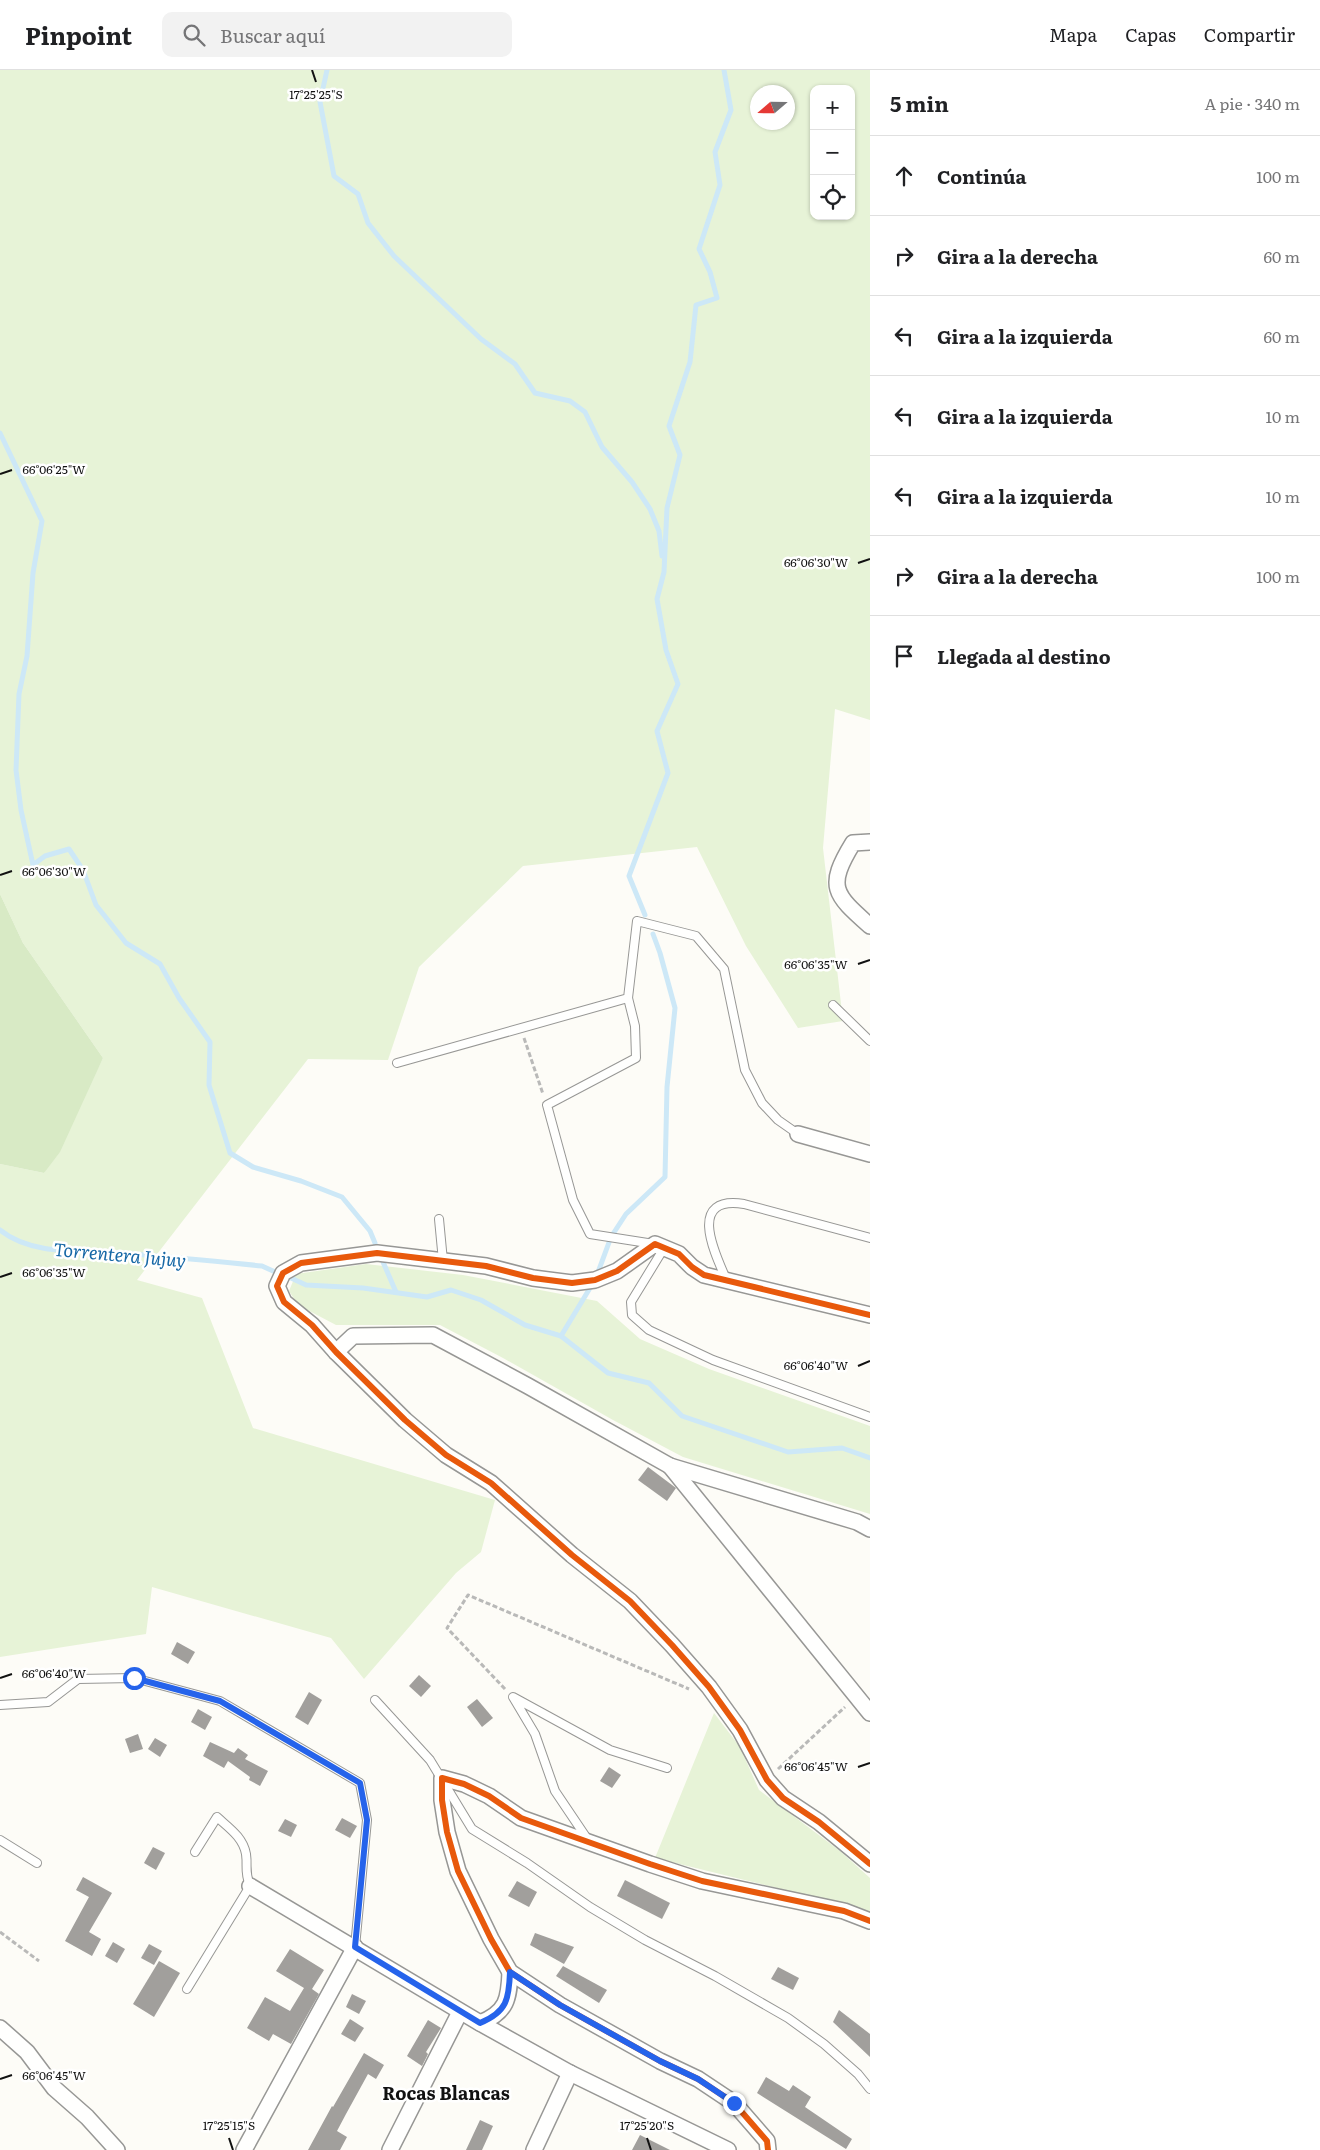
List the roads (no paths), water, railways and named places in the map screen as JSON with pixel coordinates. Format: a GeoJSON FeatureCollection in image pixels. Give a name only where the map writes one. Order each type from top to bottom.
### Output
{"type":"FeatureCollection","features":[{"type":"Feature","properties":{"kind":"street"},"geometry":{"type":"LineString","coordinates":[[870,842],[853,843],[840,865],[837,888],[844,904],[870,926]]}},
{"type":"Feature","properties":{"kind":"street"},"geometry":{"type":"LineString","coordinates":[[798,1134],[870,1154]]}},
{"type":"Feature","properties":{"kind":"street"},"geometry":{"type":"LineString","coordinates":[[870,1315],[704,1275],[692,1267],[679,1254],[659,1246],[617,1271],[595,1280],[572,1283],[533,1278],[486,1266],[377,1253],[301,1263],[283,1273],[277,1286],[284,1302],[312,1325],[336,1352],[405,1420],[446,1455],[492,1483],[572,1554],[630,1601],[709,1687],[740,1730],[767,1780],[783,1798],[819,1822],[870,1864]]}},
{"type":"Feature","properties":{"kind":"street"},"geometry":{"type":"LineString","coordinates":[[336,1352],[353,1336],[433,1335],[670,1466],[857,1522],[870,1529]]}},
{"type":"Feature","properties":{"kind":"street"},"geometry":{"type":"LineString","coordinates":[[670,1466],[870,1713]]}},
{"type":"Feature","properties":{"kind":"street"},"geometry":{"type":"LineString","coordinates":[[768,2150],[767,2141],[734,2103],[698,2079],[660,2061],[560,2005],[510,1972],[491,1939],[458,1871],[442,1800],[442,1778],[464,1784],[489,1796],[522,1818],[702,1881],[844,1911],[870,1921]]}},
{"type":"Feature","properties":{"kind":"street"},"geometry":{"type":"LineString","coordinates":[[250,1886],[355,1947],[460,2012],[570,2073],[728,2150]]}},
{"type":"Feature","properties":{"kind":"street"},"geometry":{"type":"LineString","coordinates":[[244,2150],[355,1947]]}},
{"type":"Feature","properties":{"kind":"street"},"geometry":{"type":"LineString","coordinates":[[480,2023],[494,2017],[503,2008],[509,1992],[510,1972]]}},
{"type":"Feature","properties":{"kind":"street"},"geometry":{"type":"LineString","coordinates":[[390,2150],[460,2012]]}},
{"type":"Feature","properties":{"kind":"street"},"geometry":{"type":"LineString","coordinates":[[0,2028],[27,2052],[54,2088],[87,2118],[117,2150]]}},
{"type":"Feature","properties":{"kind":"street"},"geometry":{"type":"LineString","coordinates":[[534,2150],[570,2073]]}},
{"type":"Feature","properties":{"kind":"lane"},"geometry":{"type":"LineString","coordinates":[[798,1134],[778,1120],[762,1103],[745,1070],[724,968],[696,936],[637,922],[628,998],[636,1026],[636,1058],[547,1105],[573,1200],[590,1234],[659,1246],[631,1302],[632,1315],[649,1330],[713,1360],[870,1417]]}},
{"type":"Feature","properties":{"kind":"lane"},"geometry":{"type":"LineString","coordinates":[[397,1063],[628,998]]}},
{"type":"Feature","properties":{"kind":"lane"},"geometry":{"type":"LineString","coordinates":[[833,1005],[870,1041]]}},
{"type":"Feature","properties":{"kind":"lane"},"geometry":{"type":"LineString","coordinates":[[727,1281],[710,1243],[709,1225],[713,1213],[720,1205],[729,1202],[870,1238]]}},
{"type":"Feature","properties":{"kind":"lane"},"geometry":{"type":"LineString","coordinates":[[439,1219],[443,1261]]}},
{"type":"Feature","properties":{"kind":"lane"},"geometry":{"type":"LineString","coordinates":[[0,1705],[48,1702],[78,1678],[134,1678],[220,1701],[360,1783],[367,1820],[355,1947]]}},
{"type":"Feature","properties":{"kind":"lane"},"geometry":{"type":"LineString","coordinates":[[589,1842],[555,1791],[535,1734],[512,1697],[610,1750],[667,1768]]}},
{"type":"Feature","properties":{"kind":"lane"},"geometry":{"type":"LineString","coordinates":[[376,1700],[430,1760],[472,1829],[527,1863],[590,1907],[645,1940],[715,1976],[788,2018],[824,2044],[858,2074],[870,2089]]}},
{"type":"Feature","properties":{"kind":"lane"},"geometry":{"type":"LineString","coordinates":[[187,1989],[250,1886],[245,1874],[246,1856],[242,1840],[217,1817],[195,1852]]}},
{"type":"Feature","properties":{"kind":"lane"},"geometry":{"type":"LineString","coordinates":[[0,1840],[37,1863]]}},
{"type":"Feature","properties":{"kind":"waterway"},"geometry":{"type":"LineString","coordinates":[[327,70],[320,102],[334,176],[358,194],[368,223],[394,256],[481,339],[515,364],[535,393],[570,401],[585,412],[602,447],[632,482],[650,509],[659,531],[662,556]]}},
{"type":"Feature","properties":{"kind":"waterway"},"geometry":{"type":"LineString","coordinates":[[645,915],[629,876],[668,773],[657,731],[678,684],[666,650],[657,599],[664,572],[667,508],[680,455],[669,426],[690,362],[696,305],[717,298],[710,272],[699,249],[720,185],[715,152],[731,110],[724,70]]}},
{"type":"Feature","properties":{"kind":"waterway"},"geometry":{"type":"LineString","coordinates":[[0,433],[42,521],[33,573],[27,656],[19,694],[16,770],[21,810],[33,865],[45,856],[69,849],[83,870],[96,905],[126,943],[160,964],[179,998],[210,1042],[209,1085],[230,1153],[253,1167],[301,1181],[342,1197],[370,1231],[375,1243]]}},
{"type":"Feature","properties":{"kind":"waterway"},"geometry":{"type":"LineString","coordinates":[[597,1275],[611,1237],[626,1214],[665,1177],[667,1087],[675,1008],[653,934]]}},
{"type":"Feature","properties":{"kind":"waterway","name":"Torrentera Jujuy"},"geometry":{"type":"LineString","coordinates":[[0,1230],[13,1238],[42,1248],[244,1264],[262,1266],[273,1271]]}},
{"type":"Feature","properties":{"kind":"waterway"},"geometry":{"type":"LineString","coordinates":[[383,1262],[396,1292]]}},
{"type":"Feature","properties":{"kind":"waterway","name":"Torrentera Jujuy"},"geometry":{"type":"LineString","coordinates":[[291,1278],[306,1285],[363,1288],[427,1297],[451,1290],[481,1300],[525,1325],[561,1336],[608,1373],[649,1383],[682,1416],[788,1452],[842,1448],[870,1458]]}},
{"type":"Feature","properties":{"kind":"waterway"},"geometry":{"type":"LineString","coordinates":[[561,1336],[593,1283]]}},
{"type":"Feature","properties":{"kind":"district","name":"Rocas Blancas"},"geometry":{"type":"Point","coordinates":[446,2092]}}]}
